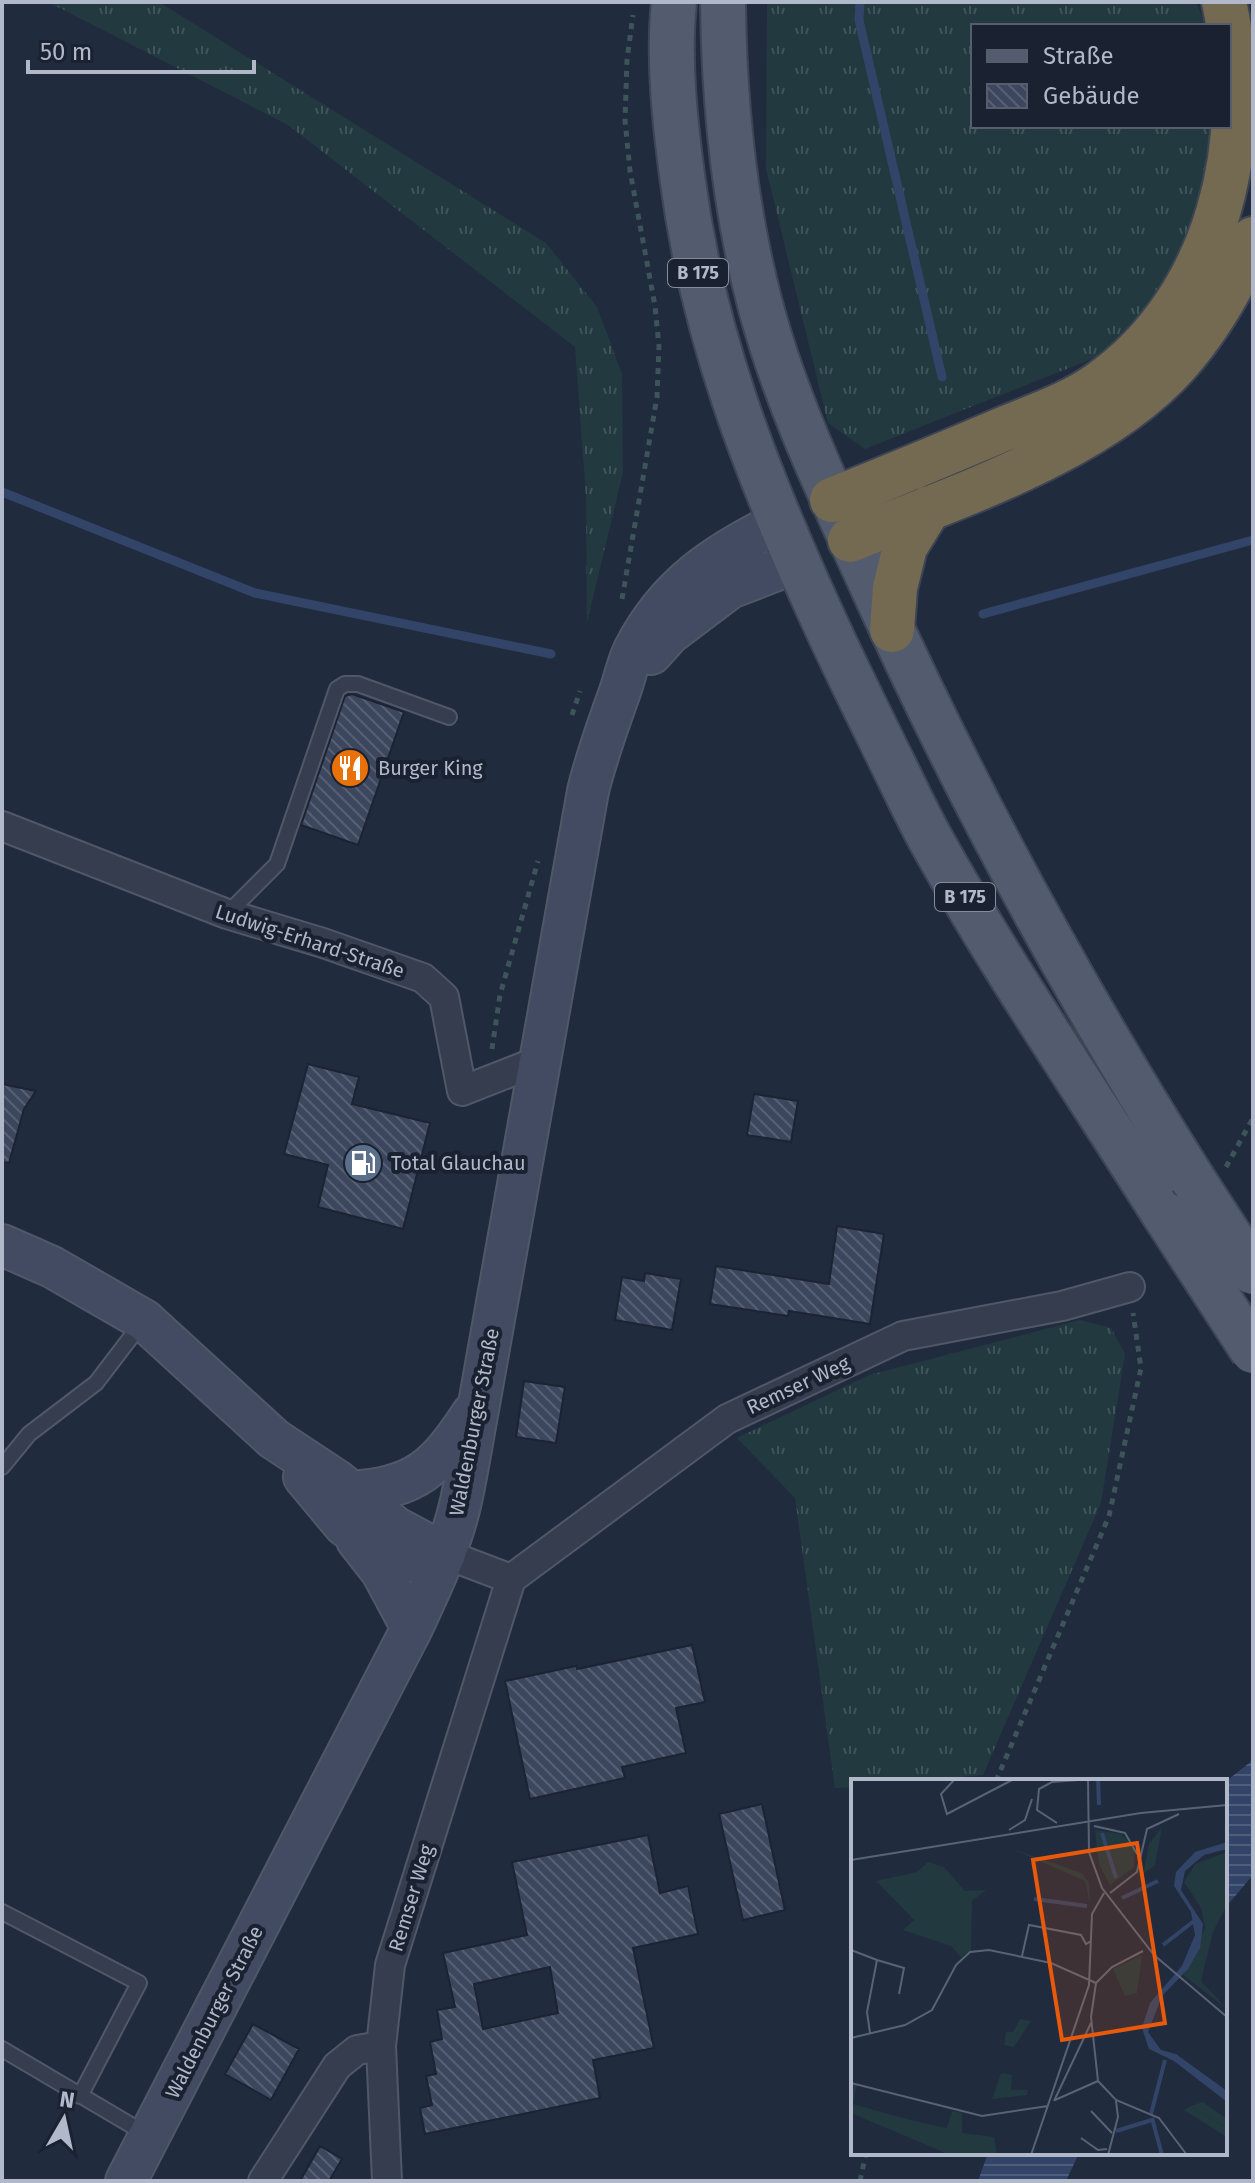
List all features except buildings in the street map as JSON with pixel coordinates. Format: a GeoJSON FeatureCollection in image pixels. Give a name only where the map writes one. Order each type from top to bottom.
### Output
{"type":"FeatureCollection","features":[{"type":"Feature","properties":{"kind":"highway"},"geometry":{"type":"LineString","coordinates":[[1224,2],[1229,24]]}},
{"type":"Feature","properties":{"kind":"highway"},"geometry":{"type":"LineString","coordinates":[[832,500],[1055,408],[1099,384],[1158,329],[1202,261],[1230,186],[1240,107],[1238,67],[1231,34]]}},
{"type":"Feature","properties":{"kind":"highway"},"geometry":{"type":"LineString","coordinates":[[850,540],[1016,471],[1118,416],[1175,366],[1221,306],[1253,239]]}},
{"type":"Feature","properties":{"kind":"highway"},"geometry":{"type":"LineString","coordinates":[[892,630],[895,588],[905,547],[929,508]]}},
{"type":"Feature","properties":{"kind":"main road","name":"B 175"},"geometry":{"type":"LineString","coordinates":[[674,2],[674,81],[679,150],[702,292],[721,364],[756,466],[797,562],[930,839],[1016,981],[1253,1351]]}},
{"type":"Feature","properties":{"kind":"main road","name":"B 175"},"geometry":{"type":"LineString","coordinates":[[723,2],[727,125],[747,249],[780,369],[832,500],[986,820],[1115,1050],[1253,1272]]}},
{"type":"Feature","properties":{"kind":"main road"},"geometry":{"type":"LineString","coordinates":[[780,522],[832,500]]}},
{"type":"Feature","properties":{"kind":"main road"},"geometry":{"type":"LineString","coordinates":[[797,562],[850,540]]}},
{"type":"Feature","properties":{"kind":"street","name":"Waldenburger Straße"},"geometry":{"type":"LineString","coordinates":[[126,2181],[412,1628],[441,1564],[461,1502],[597,753],[603,686],[633,651],[678,587],[718,555],[780,522]]}},
{"type":"Feature","properties":{"kind":"street","name":"Waldenburger Straße"},"geometry":{"type":"LineString","coordinates":[[603,686],[730,588],[797,562]]}},
{"type":"Feature","properties":{"kind":"street","name":"Ludwig-Erhard-Straße"},"geometry":{"type":"LineString","coordinates":[[2,826],[227,914],[423,978],[444,997],[462,1091],[541,1060]]}},
{"type":"Feature","properties":{"kind":"street"},"geometry":{"type":"LineString","coordinates":[[2,1245],[52,1267],[144,1320],[274,1439],[347,1508],[412,1628]]}},
{"type":"Feature","properties":{"kind":"street","name":"Remser Weg"},"geometry":{"type":"LineString","coordinates":[[387,2181],[381,2046],[390,1965],[511,1579],[727,1419],[903,1336],[1062,1306],[1130,1287]]}},
{"type":"Feature","properties":{"kind":"street"},"geometry":{"type":"LineString","coordinates":[[347,1508],[432,1466],[446,1454],[479,1404]]}},
{"type":"Feature","properties":{"kind":"street"},"geometry":{"type":"LineString","coordinates":[[347,1508],[359,1536],[441,1564],[511,1579]]}},
{"type":"Feature","properties":{"kind":"street"},"geometry":{"type":"LineString","coordinates":[[263,2181],[337,2066],[357,2050],[381,2046]]}},
{"type":"Feature","properties":{"kind":"lane"},"geometry":{"type":"LineString","coordinates":[[227,914],[277,864],[337,689],[345,684],[358,684],[449,717]]}},
{"type":"Feature","properties":{"kind":"lane"},"geometry":{"type":"LineString","coordinates":[[2,1467],[29,1434],[96,1383],[144,1320]]}},
{"type":"Feature","properties":{"kind":"lane"},"geometry":{"type":"LineString","coordinates":[[2,1912],[139,1983],[80,2096]]}},
{"type":"Feature","properties":{"kind":"lane"},"geometry":{"type":"LineString","coordinates":[[2,2049],[150,2136]]}},
{"type":"Feature","properties":{"kind":"path"},"geometry":{"type":"LineString","coordinates":[[620,613],[657,397],[659,346],[655,306],[630,171],[625,120],[627,60],[635,2]]}},
{"type":"Feature","properties":{"kind":"path"},"geometry":{"type":"LineString","coordinates":[[571,718],[603,686]]}},
{"type":"Feature","properties":{"kind":"path"},"geometry":{"type":"LineString","coordinates":[[489,1079],[500,995],[541,850]]}},
{"type":"Feature","properties":{"kind":"path"},"geometry":{"type":"LineString","coordinates":[[997,1779],[1109,1516],[1141,1368],[1130,1287]]}},
{"type":"Feature","properties":{"kind":"path"},"geometry":{"type":"LineString","coordinates":[[860,2181],[866,2155]]}},
{"type":"Feature","properties":{"kind":"green space"},"geometry":{"type":"Polygon","coordinates":[[[48,2],[159,2],[546,243],[597,307],[622,374],[623,472],[587,623],[586,497],[575,347],[288,125],[48,2]]]}},
{"type":"Feature","properties":{"kind":"green space"},"geometry":{"type":"Polygon","coordinates":[[[767,2],[1196,2],[1205,24],[971,24],[971,128],[1210,128],[1210,172],[1174,276],[1102,355],[865,449],[828,423],[766,169],[767,2]]]}},
{"type":"Feature","properties":{"kind":"green space"},"geometry":{"type":"Polygon","coordinates":[[[1080,1320],[1111,1328],[1125,1354],[1101,1503],[983,1775],[937,1779],[851,1779],[851,1787],[835,1788],[795,1498],[737,1438],[869,1375],[1080,1320]]]}},
{"type":"Feature","properties":{"kind":"water"},"geometry":{"type":"Polygon","coordinates":[[[1253,1760],[1253,1875],[1227,1906],[1227,1780],[1253,1760]]]}},
{"type":"Feature","properties":{"kind":"water"},"geometry":{"type":"Polygon","coordinates":[[[987,2155],[1078,2155],[1066,2181],[978,2181],[987,2155]]]}},
{"type":"Feature","properties":{"kind":"waterway"},"geometry":{"type":"LineString","coordinates":[[860,2],[859,20],[942,377]]}},
{"type":"Feature","properties":{"kind":"waterway"},"geometry":{"type":"LineString","coordinates":[[2,492],[255,593],[551,654]]}},
{"type":"Feature","properties":{"kind":"waterway"},"geometry":{"type":"LineString","coordinates":[[983,614],[1253,540]]}},
{"type":"Feature","properties":{"kind":"place","name":"Burger King"},"geometry":{"type":"Point","coordinates":[350,768]}},
{"type":"Feature","properties":{"kind":"place","name":"Total Glauchau"},"geometry":{"type":"Point","coordinates":[363,1163]}}]}
